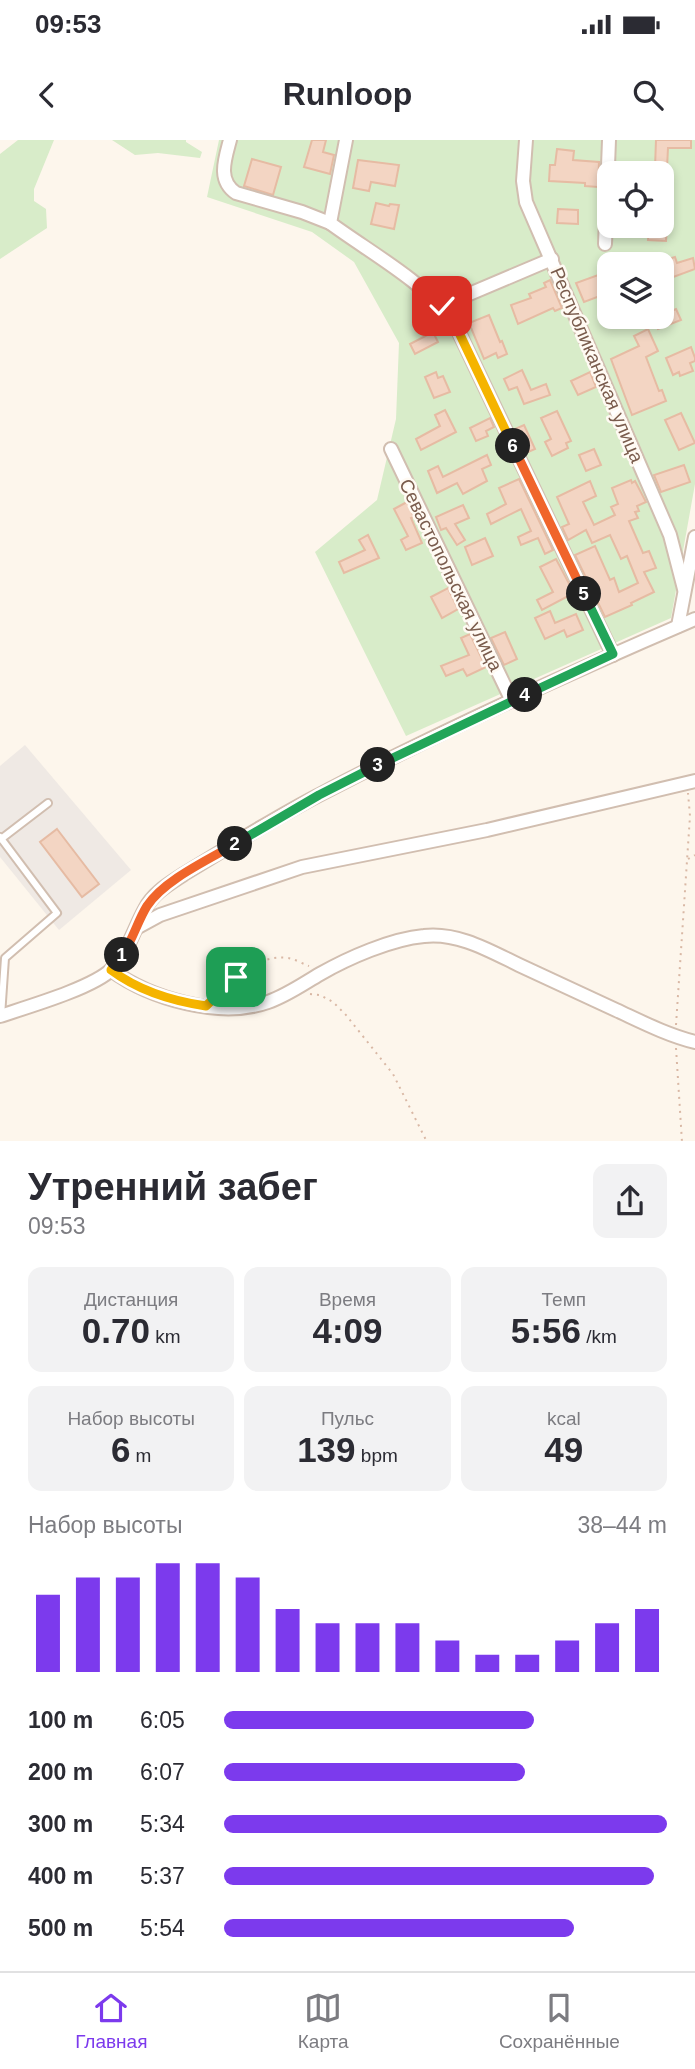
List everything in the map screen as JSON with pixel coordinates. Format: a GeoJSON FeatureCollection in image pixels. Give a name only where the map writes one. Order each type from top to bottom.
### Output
{"type":"FeatureCollection","features":[{"type":"Feature","properties":{"kind":"street"},"geometry":{"type":"LineString","coordinates":[[230,140],[223,177],[231,190],[330,223],[413,282],[442,306],[453,320],[613,654]]}},
{"type":"Feature","properties":{"kind":"street"},"geometry":{"type":"LineString","coordinates":[[330,223],[346,140]]}},
{"type":"Feature","properties":{"kind":"street","name":"Республиканская улица"},"geometry":{"type":"LineString","coordinates":[[526,140],[523,181],[526,202],[670,536],[684,589]]}},
{"type":"Feature","properties":{"kind":"street"},"geometry":{"type":"LineString","coordinates":[[605,244],[609,140]]}},
{"type":"Feature","properties":{"kind":"street"},"geometry":{"type":"LineString","coordinates":[[442,306],[552,259]]}},
{"type":"Feature","properties":{"kind":"street","name":"Севастопольская улица"},"geometry":{"type":"LineString","coordinates":[[391,449],[512,701]]}},
{"type":"Feature","properties":{"kind":"street"},"geometry":{"type":"LineString","coordinates":[[678,626],[695,537]]}},
{"type":"Feature","properties":{"kind":"street"},"geometry":{"type":"LineString","coordinates":[[0,1016],[61,995],[111,970],[126,949],[145,908],[155,895],[319,795],[424,742],[695,619]]}},
{"type":"Feature","properties":{"kind":"street"},"geometry":{"type":"LineString","coordinates":[[138,926],[160,915],[302,867],[487,830],[691,782]]}},
{"type":"Feature","properties":{"kind":"street"},"geometry":{"type":"LineString","coordinates":[[111,970],[123,979],[183,1003],[230,1007],[267,1003],[323,972],[396,942],[421,936],[442,935],[486,949],[675,1036],[695,1042]]}},
{"type":"Feature","properties":{"kind":"lane"},"geometry":{"type":"LineString","coordinates":[[0,1016],[5,958],[57,913],[1,838],[47,803]]}},
{"type":"Feature","properties":{"kind":"path"},"geometry":{"type":"LineString","coordinates":[[682,1141],[675,1036],[691,782]]}},
{"type":"Feature","properties":{"kind":"path"},"geometry":{"type":"LineString","coordinates":[[687,860],[695,855]]}},
{"type":"Feature","properties":{"kind":"path"},"geometry":{"type":"LineString","coordinates":[[206,1006],[236,977],[253,965],[272,959],[289,958],[323,972]]}},
{"type":"Feature","properties":{"kind":"path"},"geometry":{"type":"LineString","coordinates":[[309,994],[320,995],[333,1002],[346,1014],[393,1074],[426,1141]]}},
{"type":"Feature","properties":{"kind":"shaded area"},"geometry":{"type":"Polygon","coordinates":[[[25,745],[131,870],[59,930],[0,857],[0,766],[25,745]]]}},
{"type":"Feature","properties":{"kind":"green space"},"geometry":{"type":"Polygon","coordinates":[[[18,140],[54,140],[34,189],[34,201],[46,209],[47,228],[0,259],[0,154],[18,140]]]}},
{"type":"Feature","properties":{"kind":"green space"},"geometry":{"type":"Polygon","coordinates":[[[112,140],[186,140],[202,152],[200,158],[158,153],[135,155],[112,140]]]}},
{"type":"Feature","properties":{"kind":"green space"},"geometry":{"type":"Polygon","coordinates":[[[219,140],[695,140],[695,484],[671,618],[406,736],[315,552],[377,500],[396,419],[399,343],[354,262],[312,232],[207,197],[219,140]]]}},
{"type":"Feature","properties":{"kind":"building"},"geometry":{"type":"Polygon","coordinates":[[[312,140],[326,140],[323,152],[334,155],[330,174],[304,167],[312,140]]]}},
{"type":"Feature","properties":{"kind":"building"},"geometry":{"type":"Polygon","coordinates":[[[656,140],[691,140],[691,148],[668,148],[667,161],[655,161],[656,140]]]}},
{"type":"Feature","properties":{"kind":"building"},"geometry":{"type":"Polygon","coordinates":[[[557,149],[574,151],[573,160],[597,162],[597,187],[585,186],[585,183],[549,181],[550,165],[555,165],[557,149]]]}},
{"type":"Feature","properties":{"kind":"building"},"geometry":{"type":"Polygon","coordinates":[[[252,159],[281,167],[273,195],[244,186],[252,159]]]}},
{"type":"Feature","properties":{"kind":"building"},"geometry":{"type":"Polygon","coordinates":[[[358,160],[399,165],[395,186],[371,182],[369,191],[353,188],[358,160]]]}},
{"type":"Feature","properties":{"kind":"building"},"geometry":{"type":"Polygon","coordinates":[[[376,203],[399,205],[394,229],[371,224],[376,203]]]}},
{"type":"Feature","properties":{"kind":"building"},"geometry":{"type":"Polygon","coordinates":[[[558,209],[578,210],[578,224],[557,223],[558,209]]]}},
{"type":"Feature","properties":{"kind":"building"},"geometry":{"type":"Polygon","coordinates":[[[648,238],[666,238],[666,241],[648,238]]]}},
{"type":"Feature","properties":{"kind":"building"},"geometry":{"type":"Polygon","coordinates":[[[674,257],[677,263],[693,258],[695,269],[674,277],[674,257]]]}},
{"type":"Feature","properties":{"kind":"building"},"geometry":{"type":"Polygon","coordinates":[[[597,275],[597,297],[584,302],[576,283],[597,275]]]}},
{"type":"Feature","properties":{"kind":"building"},"geometry":{"type":"Polygon","coordinates":[[[550,280],[562,308],[555,311],[553,308],[518,324],[511,305],[531,298],[529,294],[546,287],[544,283],[550,280]]]}},
{"type":"Feature","properties":{"kind":"building"},"geometry":{"type":"Polygon","coordinates":[[[676,309],[681,320],[674,323],[676,309]]]}},
{"type":"Feature","properties":{"kind":"building"},"geometry":{"type":"Polygon","coordinates":[[[489,315],[507,354],[498,358],[496,353],[484,359],[469,323],[489,315]]]}},
{"type":"Feature","properties":{"kind":"building"},"geometry":{"type":"Polygon","coordinates":[[[648,329],[658,351],[646,357],[659,391],[662,390],[666,401],[632,415],[611,359],[639,346],[634,336],[648,329]]]}},
{"type":"Feature","properties":{"kind":"building"},"geometry":{"type":"Polygon","coordinates":[[[433,332],[438,342],[415,354],[410,344],[433,332]]]}},
{"type":"Feature","properties":{"kind":"building"},"geometry":{"type":"Polygon","coordinates":[[[691,347],[695,358],[695,361],[690,363],[693,371],[680,376],[679,372],[673,375],[666,358],[691,347]]]}},
{"type":"Feature","properties":{"kind":"building"},"geometry":{"type":"Polygon","coordinates":[[[522,370],[531,390],[546,384],[550,395],[524,404],[517,387],[509,390],[504,379],[522,370]]]}},
{"type":"Feature","properties":{"kind":"building"},"geometry":{"type":"Polygon","coordinates":[[[436,372],[438,378],[443,376],[450,392],[434,398],[425,377],[436,372]]]}},
{"type":"Feature","properties":{"kind":"building"},"geometry":{"type":"Polygon","coordinates":[[[590,372],[596,387],[578,395],[571,381],[590,372]]]}},
{"type":"Feature","properties":{"kind":"building"},"geometry":{"type":"Polygon","coordinates":[[[445,410],[456,432],[421,450],[416,439],[440,426],[435,415],[445,410]]]}},
{"type":"Feature","properties":{"kind":"building"},"geometry":{"type":"Polygon","coordinates":[[[557,411],[571,441],[566,443],[568,448],[552,456],[545,442],[551,439],[541,418],[557,411]]]}},
{"type":"Feature","properties":{"kind":"building"},"geometry":{"type":"Polygon","coordinates":[[[681,413],[695,443],[679,450],[665,420],[681,413]]]}},
{"type":"Feature","properties":{"kind":"building"},"geometry":{"type":"Polygon","coordinates":[[[490,418],[494,427],[486,431],[488,436],[476,441],[470,428],[490,418]]]}},
{"type":"Feature","properties":{"kind":"building"},"geometry":{"type":"Polygon","coordinates":[[[524,425],[535,449],[526,453],[515,429],[524,425]]]}},
{"type":"Feature","properties":{"kind":"building"},"geometry":{"type":"Polygon","coordinates":[[[594,449],[601,465],[586,471],[579,455],[594,449]]]}},
{"type":"Feature","properties":{"kind":"building"},"geometry":{"type":"Polygon","coordinates":[[[487,455],[491,465],[482,469],[487,481],[463,494],[457,483],[437,493],[428,471],[438,466],[443,477],[487,455]]]}},
{"type":"Feature","properties":{"kind":"building"},"geometry":{"type":"Polygon","coordinates":[[[684,465],[690,482],[661,492],[654,475],[684,465]]]}},
{"type":"Feature","properties":{"kind":"building"},"geometry":{"type":"Polygon","coordinates":[[[519,479],[553,550],[545,554],[538,538],[521,545],[518,537],[531,531],[521,509],[491,524],[487,514],[506,504],[499,488],[519,479]]]}},
{"type":"Feature","properties":{"kind":"building"},"geometry":{"type":"Polygon","coordinates":[[[631,480],[632,483],[635,481],[646,502],[637,506],[639,511],[635,512],[638,518],[629,521],[643,553],[649,551],[656,568],[644,572],[654,592],[605,617],[575,555],[595,546],[610,580],[614,578],[619,592],[638,583],[627,556],[621,559],[610,535],[592,543],[586,530],[568,540],[562,527],[569,524],[557,497],[590,481],[596,496],[583,502],[594,525],[615,515],[611,507],[618,504],[612,488],[631,480]]]}},
{"type":"Feature","properties":{"kind":"building"},"geometry":{"type":"Polygon","coordinates":[[[407,502],[422,543],[406,550],[401,540],[408,536],[394,509],[407,502]]]}},
{"type":"Feature","properties":{"kind":"building"},"geometry":{"type":"Polygon","coordinates":[[[463,505],[469,518],[455,524],[465,540],[457,545],[446,528],[441,530],[436,517],[463,505]]]}},
{"type":"Feature","properties":{"kind":"building"},"geometry":{"type":"Polygon","coordinates":[[[368,535],[379,558],[344,573],[339,562],[365,550],[359,540],[368,535]]]}},
{"type":"Feature","properties":{"kind":"building"},"geometry":{"type":"Polygon","coordinates":[[[485,538],[493,556],[472,565],[465,547],[485,538]]]}},
{"type":"Feature","properties":{"kind":"building"},"geometry":{"type":"Polygon","coordinates":[[[556,559],[574,593],[542,610],[537,600],[553,592],[540,567],[556,559]]]}},
{"type":"Feature","properties":{"kind":"building"},"geometry":{"type":"Polygon","coordinates":[[[448,588],[458,609],[442,618],[431,597],[448,588]]]}},
{"type":"Feature","properties":{"kind":"building"},"geometry":{"type":"Polygon","coordinates":[[[550,611],[555,623],[576,614],[583,630],[567,637],[564,630],[545,639],[535,618],[550,611]]]}},
{"type":"Feature","properties":{"kind":"building"},"geometry":{"type":"Polygon","coordinates":[[[505,632],[517,659],[504,665],[491,638],[505,632]]]}},
{"type":"Feature","properties":{"kind":"building"},"geometry":{"type":"Polygon","coordinates":[[[470,634],[486,667],[467,676],[463,669],[446,676],[441,666],[469,655],[461,638],[470,634]]]}},
{"type":"Feature","properties":{"kind":"building"},"geometry":{"type":"Polygon","coordinates":[[[57,829],[99,884],[82,897],[40,842],[57,829]]]}},
{"type":"Feature","properties":{"kind":"route"},"geometry":{"type":"LineString","coordinates":[[236,977],[206,1006],[183,1003],[154,993],[132,984],[111,970],[126,949],[145,908],[155,895],[183,875],[319,795],[424,742],[613,654],[453,320],[442,306]]}}]}
